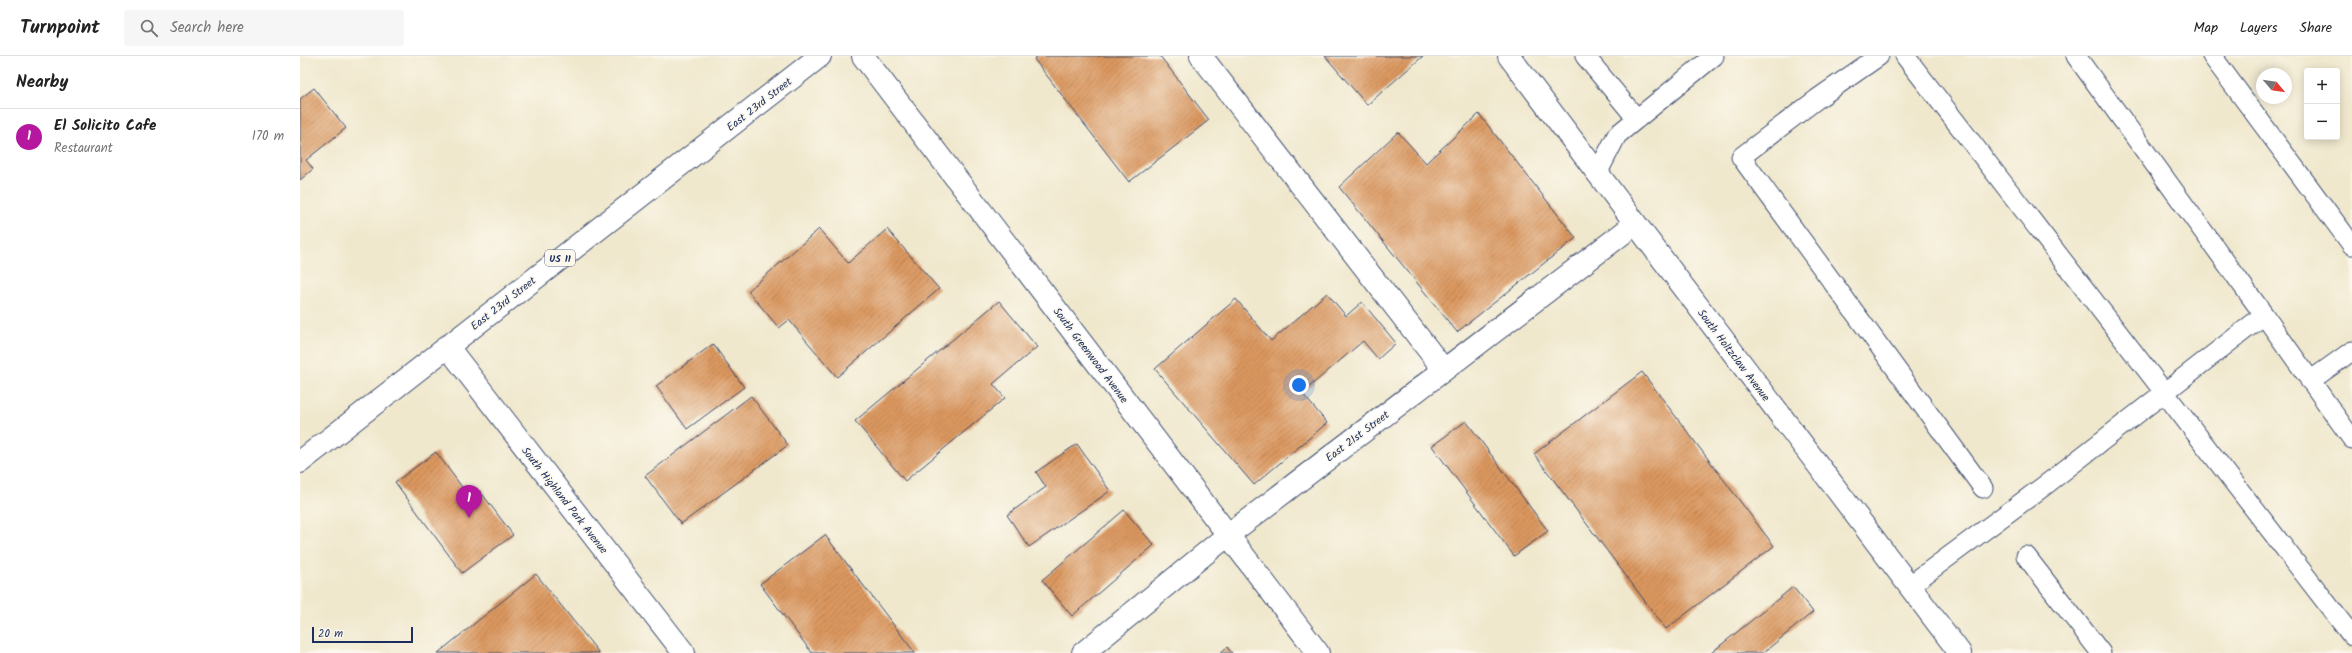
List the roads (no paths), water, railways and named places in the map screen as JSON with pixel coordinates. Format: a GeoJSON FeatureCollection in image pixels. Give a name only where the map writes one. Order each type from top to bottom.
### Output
{"type":"FeatureCollection","features":[{"type":"Feature","properties":{"kind":"street","name":"East 23rd Street"},"geometry":{"type":"LineString","coordinates":[[300,462],[820,56]]}},
{"type":"Feature","properties":{"kind":"street","name":"South Greenwood Avenue"},"geometry":{"type":"LineString","coordinates":[[863,56],[1318,653]]}},
{"type":"Feature","properties":{"kind":"street"},"geometry":{"type":"LineString","coordinates":[[1201,56],[1444,370]]}},
{"type":"Feature","properties":{"kind":"street","name":"South Holtzclaw Avenue"},"geometry":{"type":"LineString","coordinates":[[1509,56],[1960,653]]}},
{"type":"Feature","properties":{"kind":"street","name":"East 21st Street"},"geometry":{"type":"LineString","coordinates":[[1083,653],[1228,535],[1635,224]]}},
{"type":"Feature","properties":{"kind":"street","name":"South Highland Park Avenue"},"geometry":{"type":"LineString","coordinates":[[447,346],[684,653]]}},
{"type":"Feature","properties":{"kind":"lane"},"geometry":{"type":"LineString","coordinates":[[1585,56],[1637,119]]}},
{"type":"Feature","properties":{"kind":"lane"},"geometry":{"type":"LineString","coordinates":[[1597,174],[1617,135],[1714,56]]}},
{"type":"Feature","properties":{"kind":"lane"},"geometry":{"type":"LineString","coordinates":[[1879,56],[1816,99],[1741,157],[1983,488]]}},
{"type":"Feature","properties":{"kind":"lane"},"geometry":{"type":"LineString","coordinates":[[1905,56],[2352,636]]}},
{"type":"Feature","properties":{"kind":"lane"},"geometry":{"type":"LineString","coordinates":[[2076,56],[2352,439]]}},
{"type":"Feature","properties":{"kind":"lane"},"geometry":{"type":"LineString","coordinates":[[2212,56],[2352,245]]}},
{"type":"Feature","properties":{"kind":"lane"},"geometry":{"type":"LineString","coordinates":[[1909,586],[2048,483],[2164,391],[2205,362],[2264,315]]}},
{"type":"Feature","properties":{"kind":"lane"},"geometry":{"type":"LineString","coordinates":[[2310,381],[2352,351]]}},
{"type":"Feature","properties":{"kind":"lane"},"geometry":{"type":"LineString","coordinates":[[2026,556],[2101,653]]}},
{"type":"Feature","properties":{"kind":"place","name":"El Solicito Cafe"},"geometry":{"type":"Point","coordinates":[469,518]}}]}
